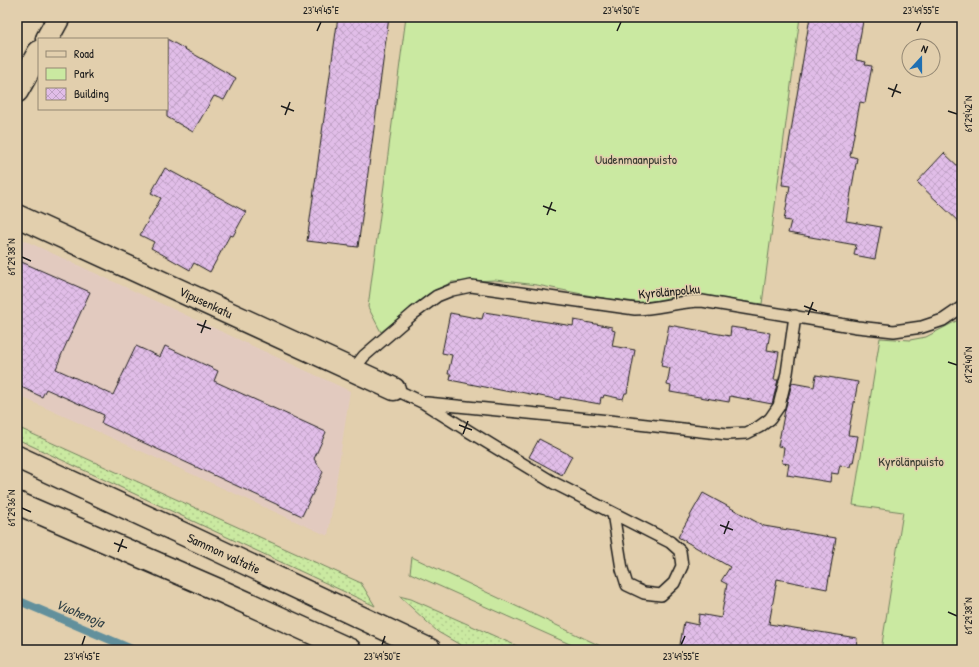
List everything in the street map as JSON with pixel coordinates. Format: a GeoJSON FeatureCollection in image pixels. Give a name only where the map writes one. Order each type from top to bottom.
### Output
{"type":"FeatureCollection","features":[{"type":"Feature","properties":{"kind":"main road"},"geometry":{"type":"LineString","coordinates":[[48,38],[59,17]]}},
{"type":"Feature","properties":{"kind":"main road"},"geometry":{"type":"LineString","coordinates":[[17,90],[38,54]]}},
{"type":"Feature","properties":{"kind":"main road","name":"Vipusenkatu"},"geometry":{"type":"LineString","coordinates":[[17,216],[394,389]]}},
{"type":"Feature","properties":{"kind":"main road","name":"Sammon valtatie"},"geometry":{"type":"LineString","coordinates":[[17,457],[430,650]]}},
{"type":"Feature","properties":{"kind":"main road"},"geometry":{"type":"LineString","coordinates":[[17,503],[223,592],[350,650]]}},
{"type":"Feature","properties":{"kind":"lane","name":"Kyrölänpolku"},"geometry":{"type":"LineString","coordinates":[[353,370],[364,356],[414,313],[437,296],[452,290],[471,286],[634,309],[647,309],[688,301],[702,301],[857,327],[894,331],[922,327],[943,320],[962,307]]}},
{"type":"Feature","properties":{"kind":"lane"},"geometry":{"type":"LineString","coordinates":[[424,403],[727,434],[747,433],[770,419],[779,406],[787,373],[794,316]]}},
{"type":"Feature","properties":{"kind":"lane"},"geometry":{"type":"LineString","coordinates":[[394,389],[424,403],[554,482],[670,542],[680,551],[682,566],[674,583],[661,595],[644,593],[627,584],[622,569],[613,513]]}},
{"type":"Feature","properties":{"kind":"shaded area"},"geometry":{"type":"Polygon","coordinates":[[[17,237],[350,391],[328,536],[17,395],[17,237]]]}},
{"type":"Feature","properties":{"kind":"green space","name":"Uudenmaanpuisto"},"geometry":{"type":"Polygon","coordinates":[[[406,17],[800,17],[762,304],[689,294],[643,303],[597,297],[537,285],[495,280],[452,282],[428,294],[381,332],[368,307],[406,17]]]}},
{"type":"Feature","properties":{"kind":"green space","name":"Kyrölänpuisto"},"geometry":{"type":"Polygon","coordinates":[[[962,318],[962,650],[881,650],[903,512],[853,505],[880,338],[910,340],[926,337],[962,318]]]}},
{"type":"Feature","properties":{"kind":"green space"},"geometry":{"type":"Polygon","coordinates":[[[17,427],[361,583],[375,606],[17,439],[17,427]]]}},
{"type":"Feature","properties":{"kind":"green space"},"geometry":{"type":"Polygon","coordinates":[[[412,557],[609,650],[583,650],[410,573],[412,557]]]}},
{"type":"Feature","properties":{"kind":"green space"},"geometry":{"type":"Polygon","coordinates":[[[399,596],[411,599],[526,650],[469,650],[438,632],[399,596]]]}},
{"type":"Feature","properties":{"kind":"building"},"geometry":{"type":"Polygon","coordinates":[[[338,17],[389,17],[358,247],[307,241],[338,17]]]}},
{"type":"Feature","properties":{"kind":"building"},"geometry":{"type":"Polygon","coordinates":[[[810,17],[853,17],[853,19],[863,21],[856,60],[866,62],[865,65],[872,66],[865,103],[860,102],[850,156],[857,158],[846,221],[881,227],[875,259],[854,255],[856,245],[788,233],[791,221],[784,220],[790,186],[782,185],[810,17]]]}},
{"type":"Feature","properties":{"kind":"building"},"geometry":{"type":"Polygon","coordinates":[[[168,40],[236,78],[224,100],[214,96],[193,132],[167,117],[168,40]]]}},
{"type":"Feature","properties":{"kind":"building"},"geometry":{"type":"Polygon","coordinates":[[[944,153],[962,170],[962,225],[917,182],[944,153]]]}},
{"type":"Feature","properties":{"kind":"building"},"geometry":{"type":"Polygon","coordinates":[[[165,168],[246,212],[233,236],[230,235],[210,272],[194,263],[190,270],[151,248],[154,242],[140,235],[161,198],[151,193],[165,168]]]}},
{"type":"Feature","properties":{"kind":"building"},"geometry":{"type":"Polygon","coordinates":[[[17,260],[90,292],[56,369],[113,395],[136,346],[160,357],[165,346],[218,371],[214,381],[326,432],[314,459],[323,472],[302,516],[101,423],[104,415],[46,389],[42,397],[17,385],[17,260]]]}},
{"type":"Feature","properties":{"kind":"building"},"geometry":{"type":"Polygon","coordinates":[[[484,312],[573,326],[574,320],[612,327],[612,330],[615,331],[612,346],[635,350],[627,393],[625,393],[623,399],[604,395],[603,398],[601,397],[600,404],[560,397],[560,400],[510,390],[510,392],[450,380],[451,374],[448,374],[452,355],[442,353],[450,313],[482,319],[484,312]]]}},
{"type":"Feature","properties":{"kind":"building"},"geometry":{"type":"Polygon","coordinates":[[[669,325],[730,336],[731,327],[770,333],[767,350],[779,352],[774,380],[778,380],[772,404],[730,396],[729,402],[670,392],[671,386],[667,385],[670,368],[661,366],[669,325]]]}},
{"type":"Feature","properties":{"kind":"building"},"geometry":{"type":"Polygon","coordinates":[[[816,375],[858,382],[848,435],[858,436],[853,463],[851,463],[850,467],[840,465],[838,474],[831,473],[830,482],[787,475],[789,464],[782,463],[784,447],[778,446],[792,383],[814,387],[816,375]]]}},
{"type":"Feature","properties":{"kind":"building"},"geometry":{"type":"Polygon","coordinates":[[[539,439],[572,456],[562,475],[529,457],[539,439]]]}},
{"type":"Feature","properties":{"kind":"building"},"geometry":{"type":"Polygon","coordinates":[[[703,493],[764,526],[836,538],[827,589],[777,579],[769,624],[857,638],[856,650],[679,650],[684,622],[698,625],[699,614],[721,618],[727,584],[721,581],[730,567],[678,537],[703,493]]]}},
{"type":"Feature","properties":{"kind":"waterway","name":"Vuohenoja"},"geometry":{"type":"LineString","coordinates":[[17,600],[134,650]]}}]}
